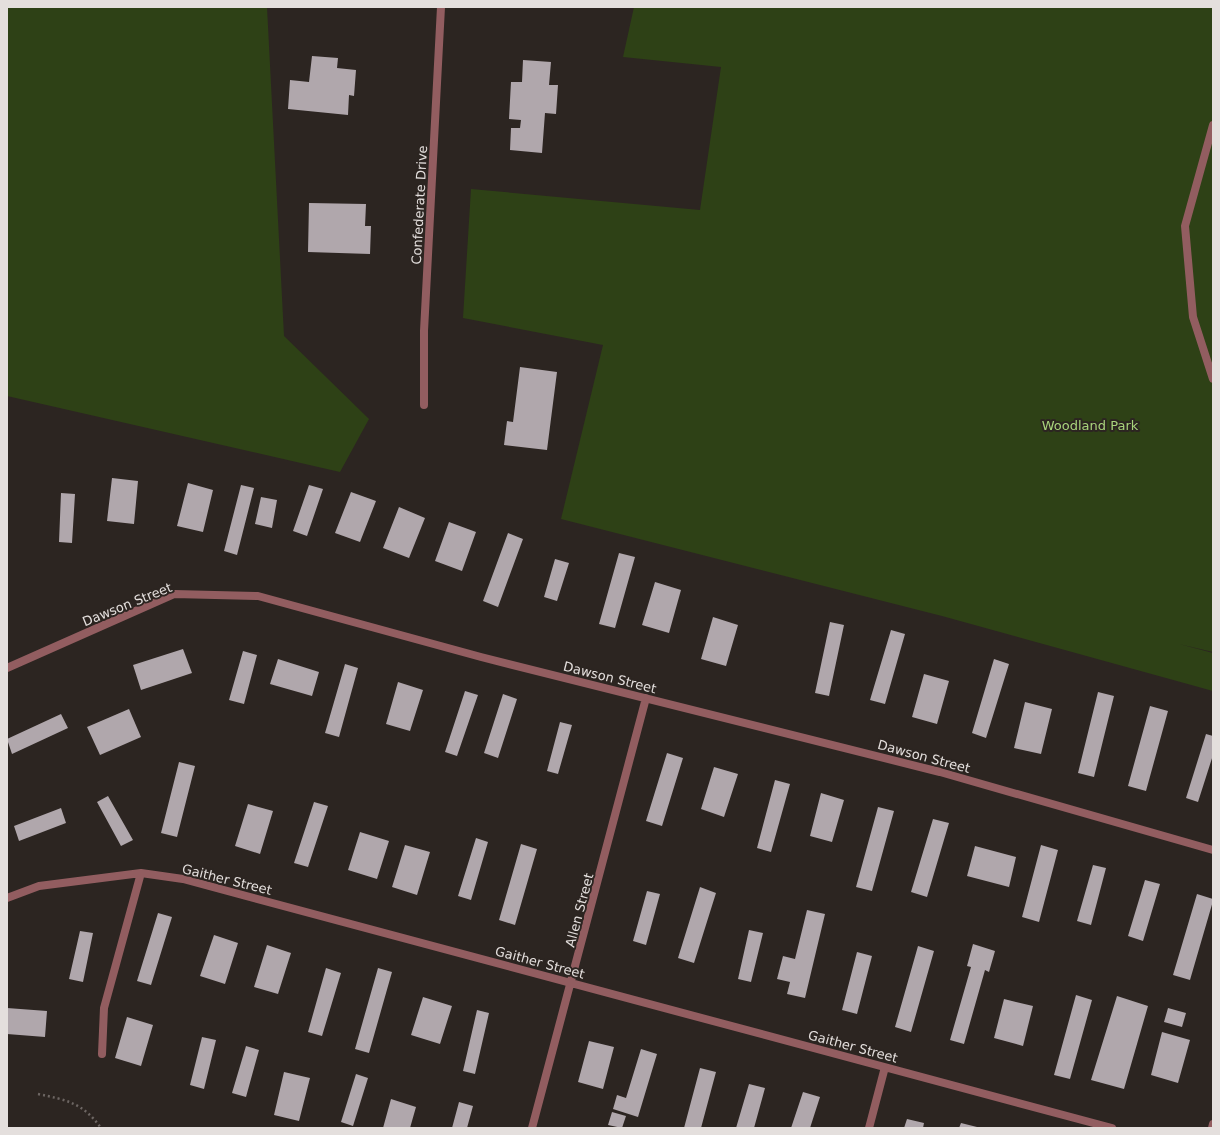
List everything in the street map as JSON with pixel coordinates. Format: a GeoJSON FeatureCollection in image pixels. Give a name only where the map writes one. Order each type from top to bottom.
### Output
{"type":"FeatureCollection","features":[{"type":"Feature","properties":{"kind":"street","name":"Confederate Drive"},"geometry":{"type":"LineString","coordinates":[[424,405],[424,331],[441,7]]}},
{"type":"Feature","properties":{"kind":"street"},"geometry":{"type":"LineString","coordinates":[[1213,125],[1185,226],[1194,317],[1213,379]]}},
{"type":"Feature","properties":{"kind":"street","name":"Dawson Street"},"geometry":{"type":"LineString","coordinates":[[7,668],[174,594],[258,596],[481,657],[940,772],[1213,850]]}},
{"type":"Feature","properties":{"kind":"street","name":"Allen Street"},"geometry":{"type":"LineString","coordinates":[[532,1128],[572,983],[646,698]]}},
{"type":"Feature","properties":{"kind":"street"},"geometry":{"type":"LineString","coordinates":[[102,1054],[104,1008],[141,873]]}},
{"type":"Feature","properties":{"kind":"street","name":"Gaither Street"},"geometry":{"type":"LineString","coordinates":[[7,898],[39,886],[141,873],[183,879],[1112,1128]]}},
{"type":"Feature","properties":{"kind":"street"},"geometry":{"type":"LineString","coordinates":[[869,1128],[885,1067]]}},
{"type":"Feature","properties":{"kind":"street"},"geometry":{"type":"LineString","coordinates":[[1212,1128],[1213,1124]]}},
{"type":"Feature","properties":{"kind":"path"},"geometry":{"type":"LineString","coordinates":[[38,1094],[68,1100],[91,1114],[101,1128]]}},
{"type":"Feature","properties":{"kind":"green space"},"geometry":{"type":"Polygon","coordinates":[[[7,7],[267,7],[284,336],[369,419],[340,472],[7,396],[7,7]]]}},
{"type":"Feature","properties":{"kind":"green space","name":"Woodland Park"},"geometry":{"type":"Polygon","coordinates":[[[634,7],[1213,7],[1213,652],[1179,644],[1213,653],[1213,691],[942,616],[561,519],[603,345],[463,318],[471,189],[700,210],[721,67],[623,57],[634,7]]]}},
{"type":"Feature","properties":{"kind":"building"},"geometry":{"type":"Polygon","coordinates":[[[312,56],[338,58],[337,68],[356,70],[354,96],[349,95],[348,115],[288,109],[290,80],[309,82],[312,56]]]}},
{"type":"Feature","properties":{"kind":"building"},"geometry":{"type":"Polygon","coordinates":[[[523,60],[551,62],[549,85],[558,85],[556,114],[545,113],[542,153],[510,150],[511,128],[520,128],[521,120],[509,119],[511,82],[522,82],[523,60]]]}},
{"type":"Feature","properties":{"kind":"building"},"geometry":{"type":"Polygon","coordinates":[[[309,203],[366,204],[365,226],[371,226],[370,254],[308,252],[309,203]]]}},
{"type":"Feature","properties":{"kind":"building"},"geometry":{"type":"Polygon","coordinates":[[[520,367],[557,372],[547,450],[504,445],[507,421],[513,422],[520,367]]]}},
{"type":"Feature","properties":{"kind":"building"},"geometry":{"type":"Polygon","coordinates":[[[112,478],[138,481],[134,524],[107,521],[112,478]]]}},
{"type":"Feature","properties":{"kind":"building"},"geometry":{"type":"Polygon","coordinates":[[[188,483],[213,490],[203,532],[177,526],[188,483]]]}},
{"type":"Feature","properties":{"kind":"building"},"geometry":{"type":"Polygon","coordinates":[[[241,485],[254,488],[237,555],[224,551],[241,485]]]}},
{"type":"Feature","properties":{"kind":"building"},"geometry":{"type":"Polygon","coordinates":[[[309,485],[323,489],[307,536],[293,531],[309,485]]]}},
{"type":"Feature","properties":{"kind":"building"},"geometry":{"type":"Polygon","coordinates":[[[351,492],[376,501],[360,542],[335,533],[351,492]]]}},
{"type":"Feature","properties":{"kind":"building"},"geometry":{"type":"Polygon","coordinates":[[[61,493],[75,494],[72,543],[59,542],[61,493]]]}},
{"type":"Feature","properties":{"kind":"building"},"geometry":{"type":"Polygon","coordinates":[[[261,497],[277,500],[272,528],[255,524],[261,497]]]}},
{"type":"Feature","properties":{"kind":"building"},"geometry":{"type":"Polygon","coordinates":[[[399,507],[425,518],[409,558],[383,548],[399,507]]]}},
{"type":"Feature","properties":{"kind":"building"},"geometry":{"type":"Polygon","coordinates":[[[449,522],[476,532],[462,571],[435,561],[449,522]]]}},
{"type":"Feature","properties":{"kind":"building"},"geometry":{"type":"Polygon","coordinates":[[[508,533],[523,539],[498,607],[483,601],[508,533]]]}},
{"type":"Feature","properties":{"kind":"building"},"geometry":{"type":"Polygon","coordinates":[[[619,553],[635,557],[615,628],[599,624],[619,553]]]}},
{"type":"Feature","properties":{"kind":"building"},"geometry":{"type":"Polygon","coordinates":[[[555,559],[569,563],[557,601],[544,597],[555,559]]]}},
{"type":"Feature","properties":{"kind":"building"},"geometry":{"type":"Polygon","coordinates":[[[655,582],[681,590],[669,633],[642,625],[655,582]]]}},
{"type":"Feature","properties":{"kind":"building"},"geometry":{"type":"Polygon","coordinates":[[[713,617],[738,625],[726,666],[701,659],[713,617]]]}},
{"type":"Feature","properties":{"kind":"building"},"geometry":{"type":"Polygon","coordinates":[[[830,622],[844,625],[829,696],[815,693],[830,622]]]}},
{"type":"Feature","properties":{"kind":"building"},"geometry":{"type":"Polygon","coordinates":[[[891,630],[905,634],[885,704],[870,700],[891,630]]]}},
{"type":"Feature","properties":{"kind":"building"},"geometry":{"type":"Polygon","coordinates":[[[183,649],[192,673],[141,690],[133,665],[183,649]]]}},
{"type":"Feature","properties":{"kind":"building"},"geometry":{"type":"Polygon","coordinates":[[[243,651],[257,655],[244,704],[229,700],[243,651]]]}},
{"type":"Feature","properties":{"kind":"building"},"geometry":{"type":"Polygon","coordinates":[[[278,659],[319,672],[312,696],[270,684],[278,659]]]}},
{"type":"Feature","properties":{"kind":"building"},"geometry":{"type":"Polygon","coordinates":[[[994,659],[1009,664],[986,738],[972,733],[994,659]]]}},
{"type":"Feature","properties":{"kind":"building"},"geometry":{"type":"Polygon","coordinates":[[[345,664],[358,668],[339,737],[325,733],[345,664]]]}},
{"type":"Feature","properties":{"kind":"building"},"geometry":{"type":"Polygon","coordinates":[[[924,674],[949,681],[937,724],[912,717],[924,674]]]}},
{"type":"Feature","properties":{"kind":"building"},"geometry":{"type":"Polygon","coordinates":[[[398,682],[423,690],[410,731],[386,724],[398,682]]]}},
{"type":"Feature","properties":{"kind":"building"},"geometry":{"type":"Polygon","coordinates":[[[465,691],[478,695],[457,756],[445,752],[465,691]]]}},
{"type":"Feature","properties":{"kind":"building"},"geometry":{"type":"Polygon","coordinates":[[[1098,692],[1114,696],[1094,777],[1078,773],[1098,692]]]}},
{"type":"Feature","properties":{"kind":"building"},"geometry":{"type":"Polygon","coordinates":[[[503,694],[517,699],[498,758],[484,753],[503,694]]]}},
{"type":"Feature","properties":{"kind":"building"},"geometry":{"type":"Polygon","coordinates":[[[1025,702],[1052,709],[1041,754],[1014,748],[1025,702]]]}},
{"type":"Feature","properties":{"kind":"building"},"geometry":{"type":"Polygon","coordinates":[[[1150,706],[1168,711],[1146,791],[1128,786],[1150,706]]]}},
{"type":"Feature","properties":{"kind":"building"},"geometry":{"type":"Polygon","coordinates":[[[129,709],[141,737],[100,755],[87,727],[129,709]]]}},
{"type":"Feature","properties":{"kind":"building"},"geometry":{"type":"Polygon","coordinates":[[[61,714],[68,728],[12,754],[7,739],[61,714]]]}},
{"type":"Feature","properties":{"kind":"building"},"geometry":{"type":"Polygon","coordinates":[[[560,722],[572,725],[558,774],[547,771],[560,722]]]}},
{"type":"Feature","properties":{"kind":"building"},"geometry":{"type":"Polygon","coordinates":[[[1206,734],[1213,736],[1213,755],[1198,802],[1186,798],[1206,734]]]}},
{"type":"Feature","properties":{"kind":"building"},"geometry":{"type":"Polygon","coordinates":[[[667,753],[683,758],[662,826],[646,821],[667,753]]]}},
{"type":"Feature","properties":{"kind":"building"},"geometry":{"type":"Polygon","coordinates":[[[179,762],[195,766],[177,837],[161,833],[179,762]]]}},
{"type":"Feature","properties":{"kind":"building"},"geometry":{"type":"Polygon","coordinates":[[[714,767],[738,774],[724,817],[701,809],[714,767]]]}},
{"type":"Feature","properties":{"kind":"building"},"geometry":{"type":"Polygon","coordinates":[[[775,780],[790,784],[771,852],[757,848],[775,780]]]}},
{"type":"Feature","properties":{"kind":"building"},"geometry":{"type":"Polygon","coordinates":[[[821,793],[844,800],[832,842],[810,836],[821,793]]]}},
{"type":"Feature","properties":{"kind":"building"},"geometry":{"type":"Polygon","coordinates":[[[108,796],[133,840],[121,846],[97,802],[108,796]]]}},
{"type":"Feature","properties":{"kind":"building"},"geometry":{"type":"Polygon","coordinates":[[[314,802],[328,806],[308,867],[294,863],[314,802]]]}},
{"type":"Feature","properties":{"kind":"building"},"geometry":{"type":"Polygon","coordinates":[[[248,804],[273,811],[260,854],[235,846],[248,804]]]}},
{"type":"Feature","properties":{"kind":"building"},"geometry":{"type":"Polygon","coordinates":[[[878,807],[894,811],[872,891],[856,887],[878,807]]]}},
{"type":"Feature","properties":{"kind":"building"},"geometry":{"type":"Polygon","coordinates":[[[61,808],[66,823],[19,841],[14,826],[61,808]]]}},
{"type":"Feature","properties":{"kind":"building"},"geometry":{"type":"Polygon","coordinates":[[[933,819],[949,823],[927,897],[911,892],[933,819]]]}},
{"type":"Feature","properties":{"kind":"building"},"geometry":{"type":"Polygon","coordinates":[[[360,832],[389,841],[377,879],[348,870],[360,832]]]}},
{"type":"Feature","properties":{"kind":"building"},"geometry":{"type":"Polygon","coordinates":[[[476,838],[488,842],[471,900],[458,896],[476,838]]]}},
{"type":"Feature","properties":{"kind":"building"},"geometry":{"type":"Polygon","coordinates":[[[521,844],[537,849],[515,925],[499,920],[521,844]]]}},
{"type":"Feature","properties":{"kind":"building"},"geometry":{"type":"Polygon","coordinates":[[[405,845],[430,852],[417,895],[392,887],[405,845]]]}},
{"type":"Feature","properties":{"kind":"building"},"geometry":{"type":"Polygon","coordinates":[[[1041,845],[1058,850],[1039,922],[1022,917],[1041,845]]]}},
{"type":"Feature","properties":{"kind":"building"},"geometry":{"type":"Polygon","coordinates":[[[975,846],[1016,857],[1009,887],[967,876],[975,846]]]}},
{"type":"Feature","properties":{"kind":"building"},"geometry":{"type":"Polygon","coordinates":[[[1093,865],[1106,868],[1091,925],[1077,921],[1093,865]]]}},
{"type":"Feature","properties":{"kind":"building"},"geometry":{"type":"Polygon","coordinates":[[[1145,880],[1160,884],[1143,941],[1128,936],[1145,880]]]}},
{"type":"Feature","properties":{"kind":"building"},"geometry":{"type":"Polygon","coordinates":[[[700,887],[716,893],[694,963],[678,958],[700,887]]]}},
{"type":"Feature","properties":{"kind":"building"},"geometry":{"type":"Polygon","coordinates":[[[647,891],[660,894],[646,945],[633,941],[647,891]]]}},
{"type":"Feature","properties":{"kind":"building"},"geometry":{"type":"Polygon","coordinates":[[[1197,894],[1213,899],[1213,901],[1190,980],[1173,975],[1197,894]]]}},
{"type":"Feature","properties":{"kind":"building"},"geometry":{"type":"Polygon","coordinates":[[[807,910],[825,914],[805,998],[787,994],[790,982],[777,979],[783,956],[795,959],[807,910]]]}},
{"type":"Feature","properties":{"kind":"building"},"geometry":{"type":"Polygon","coordinates":[[[158,913],[172,917],[151,985],[137,981],[158,913]]]}},
{"type":"Feature","properties":{"kind":"building"},"geometry":{"type":"Polygon","coordinates":[[[749,930],[763,933],[751,982],[738,979],[749,930]]]}},
{"type":"Feature","properties":{"kind":"building"},"geometry":{"type":"Polygon","coordinates":[[[80,931],[93,933],[83,982],[69,979],[80,931]]]}},
{"type":"Feature","properties":{"kind":"building"},"geometry":{"type":"Polygon","coordinates":[[[214,935],[238,943],[225,984],[200,976],[214,935]]]}},
{"type":"Feature","properties":{"kind":"building"},"geometry":{"type":"Polygon","coordinates":[[[973,944],[995,951],[989,972],[985,970],[964,1044],[950,1040],[971,967],[967,966],[973,944]]]}},
{"type":"Feature","properties":{"kind":"building"},"geometry":{"type":"Polygon","coordinates":[[[267,945],[291,953],[278,994],[254,987],[267,945]]]}},
{"type":"Feature","properties":{"kind":"building"},"geometry":{"type":"Polygon","coordinates":[[[918,946],[934,951],[911,1032],[895,1027],[918,946]]]}},
{"type":"Feature","properties":{"kind":"building"},"geometry":{"type":"Polygon","coordinates":[[[857,952],[872,956],[857,1014],[842,1010],[857,952]]]}},
{"type":"Feature","properties":{"kind":"building"},"geometry":{"type":"Polygon","coordinates":[[[326,968],[341,973],[322,1036],[308,1032],[326,968]]]}},
{"type":"Feature","properties":{"kind":"building"},"geometry":{"type":"Polygon","coordinates":[[[378,968],[392,972],[369,1053],[355,1049],[378,968]]]}},
{"type":"Feature","properties":{"kind":"building"},"geometry":{"type":"Polygon","coordinates":[[[1076,995],[1092,1000],[1070,1079],[1054,1075],[1076,995]]]}},
{"type":"Feature","properties":{"kind":"building"},"geometry":{"type":"Polygon","coordinates":[[[1117,996],[1148,1006],[1124,1089],[1091,1080],[1117,996]]]}},
{"type":"Feature","properties":{"kind":"building"},"geometry":{"type":"Polygon","coordinates":[[[423,997],[452,1006],[440,1044],[411,1035],[423,997]]]}},
{"type":"Feature","properties":{"kind":"building"},"geometry":{"type":"Polygon","coordinates":[[[1004,999],[1033,1006],[1023,1046],[994,1038],[1004,999]]]}},
{"type":"Feature","properties":{"kind":"building"},"geometry":{"type":"Polygon","coordinates":[[[7,1008],[47,1011],[45,1037],[7,1034],[7,1008]]]}},
{"type":"Feature","properties":{"kind":"building"},"geometry":{"type":"Polygon","coordinates":[[[1168,1008],[1186,1013],[1182,1027],[1164,1022],[1168,1008]]]}},
{"type":"Feature","properties":{"kind":"building"},"geometry":{"type":"Polygon","coordinates":[[[477,1010],[489,1013],[475,1074],[463,1071],[477,1010]]]}},
{"type":"Feature","properties":{"kind":"building"},"geometry":{"type":"Polygon","coordinates":[[[127,1017],[153,1025],[141,1066],[115,1058],[127,1017]]]}},
{"type":"Feature","properties":{"kind":"building"},"geometry":{"type":"Polygon","coordinates":[[[1162,1032],[1190,1040],[1178,1083],[1151,1075],[1162,1032]]]}},
{"type":"Feature","properties":{"kind":"building"},"geometry":{"type":"Polygon","coordinates":[[[202,1037],[216,1040],[204,1089],[190,1085],[202,1037]]]}},
{"type":"Feature","properties":{"kind":"building"},"geometry":{"type":"Polygon","coordinates":[[[589,1041],[614,1047],[603,1089],[578,1082],[589,1041]]]}},
{"type":"Feature","properties":{"kind":"building"},"geometry":{"type":"Polygon","coordinates":[[[246,1046],[259,1050],[246,1097],[232,1093],[246,1046]]]}},
{"type":"Feature","properties":{"kind":"building"},"geometry":{"type":"Polygon","coordinates":[[[641,1049],[657,1054],[638,1117],[613,1109],[617,1095],[626,1098],[641,1049]]]}},
{"type":"Feature","properties":{"kind":"building"},"geometry":{"type":"Polygon","coordinates":[[[700,1068],[716,1072],[701,1128],[684,1128],[700,1068]]]}},
{"type":"Feature","properties":{"kind":"building"},"geometry":{"type":"Polygon","coordinates":[[[284,1072],[310,1078],[299,1121],[274,1115],[284,1072]]]}},
{"type":"Feature","properties":{"kind":"building"},"geometry":{"type":"Polygon","coordinates":[[[356,1074],[368,1078],[353,1126],[341,1122],[356,1074]]]}},
{"type":"Feature","properties":{"kind":"building"},"geometry":{"type":"Polygon","coordinates":[[[749,1084],[765,1088],[754,1128],[736,1128],[749,1084]]]}},
{"type":"Feature","properties":{"kind":"building"},"geometry":{"type":"Polygon","coordinates":[[[803,1092],[820,1097],[810,1128],[791,1128],[803,1092]]]}},
{"type":"Feature","properties":{"kind":"building"},"geometry":{"type":"Polygon","coordinates":[[[391,1099],[416,1107],[410,1128],[383,1128],[391,1099]]]}},
{"type":"Feature","properties":{"kind":"building"},"geometry":{"type":"Polygon","coordinates":[[[459,1102],[473,1106],[467,1128],[452,1128],[459,1102]]]}},
{"type":"Feature","properties":{"kind":"building"},"geometry":{"type":"Polygon","coordinates":[[[612,1112],[626,1116],[622,1128],[608,1125],[612,1112]]]}},
{"type":"Feature","properties":{"kind":"building"},"geometry":{"type":"Polygon","coordinates":[[[907,1119],[924,1123],[923,1128],[904,1128],[907,1119]]]}},
{"type":"Feature","properties":{"kind":"building"},"geometry":{"type":"Polygon","coordinates":[[[961,1123],[977,1127],[977,1128],[959,1128],[961,1123]]]}}]}
